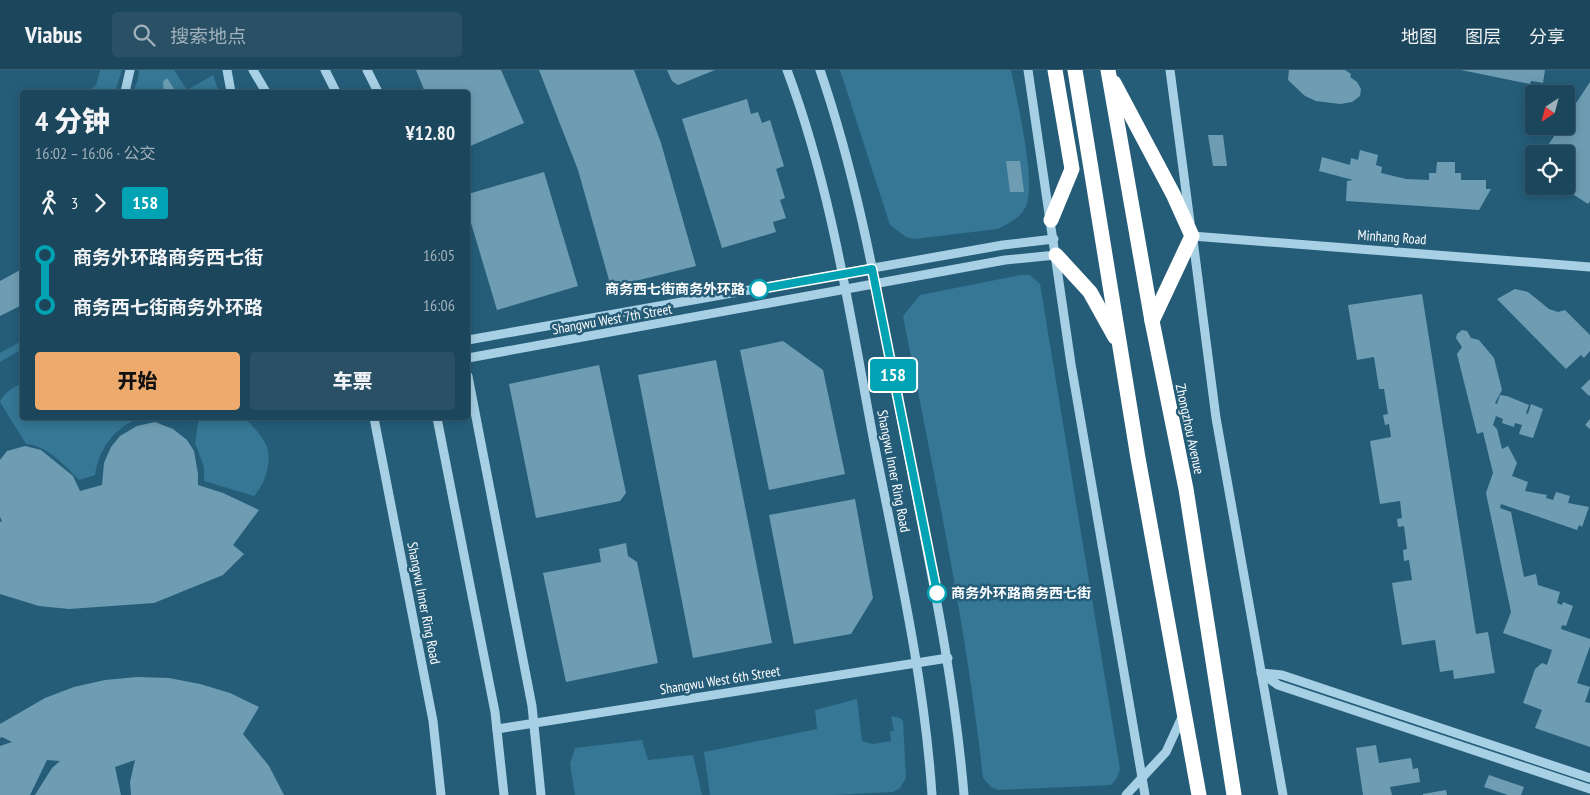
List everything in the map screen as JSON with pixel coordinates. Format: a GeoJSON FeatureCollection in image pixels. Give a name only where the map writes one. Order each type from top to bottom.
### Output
{"type":"FeatureCollection","features":[{"type":"Feature","properties":{"kind":"highway"},"geometry":{"type":"LineString","coordinates":[[1051,220],[1072,169],[1055,70]]}},
{"type":"Feature","properties":{"kind":"highway"},"geometry":{"type":"LineString","coordinates":[[1075,70],[1155,560],[1199,795]]}},
{"type":"Feature","properties":{"kind":"highway"},"geometry":{"type":"LineString","coordinates":[[1108,70],[1173,194],[1192,236],[1152,321]]}},
{"type":"Feature","properties":{"kind":"highway","name":"Zhongzhou Avenue"},"geometry":{"type":"LineString","coordinates":[[1108,70],[1152,321],[1186,489],[1234,795]]}},
{"type":"Feature","properties":{"kind":"highway"},"geometry":{"type":"LineString","coordinates":[[1056,255],[1090,292],[1120,345]]}},
{"type":"Feature","properties":{"kind":"street"},"geometry":{"type":"LineString","coordinates":[[125,90],[130,70]]}},
{"type":"Feature","properties":{"kind":"street"},"geometry":{"type":"LineString","coordinates":[[227,70],[231,90]]}},
{"type":"Feature","properties":{"kind":"street"},"geometry":{"type":"LineString","coordinates":[[252,70],[265,90]]}},
{"type":"Feature","properties":{"kind":"street"},"geometry":{"type":"LineString","coordinates":[[325,70],[335,90]]}},
{"type":"Feature","properties":{"kind":"street"},"geometry":{"type":"LineString","coordinates":[[366,70],[377,90]]}},
{"type":"Feature","properties":{"kind":"street","name":"Shangwu Inner Ring Road"},"geometry":{"type":"LineString","coordinates":[[787,70],[801,106],[822,186],[845,290],[918,663],[929,739],[932,795]]}},
{"type":"Feature","properties":{"kind":"street","name":"Shangwu Inner Ring Road"},"geometry":{"type":"LineString","coordinates":[[820,70],[852,179],[875,284],[948,658],[959,736],[964,795]]}},
{"type":"Feature","properties":{"kind":"street"},"geometry":{"type":"LineString","coordinates":[[1028,70],[1071,364],[1145,795]]}},
{"type":"Feature","properties":{"kind":"street"},"geometry":{"type":"LineString","coordinates":[[1170,70],[1216,418],[1282,795]]}},
{"type":"Feature","properties":{"kind":"street","name":"Minhang Road"},"geometry":{"type":"LineString","coordinates":[[1192,236],[1590,267]]}},
{"type":"Feature","properties":{"kind":"street","name":"Shangwu West 7th Street"},"geometry":{"type":"LineString","coordinates":[[470,340],[1003,245],[1054,239]]}},
{"type":"Feature","properties":{"kind":"street","name":"Shangwu West 7th Street"},"geometry":{"type":"LineString","coordinates":[[470,358],[1005,260],[1056,255]]}},
{"type":"Feature","properties":{"kind":"street"},"geometry":{"type":"LineString","coordinates":[[470,387],[534,723],[541,795]]}},
{"type":"Feature","properties":{"kind":"street","name":"Shangwu Inner Ring Road"},"geometry":{"type":"LineString","coordinates":[[374,420],[433,721],[441,795]]}},
{"type":"Feature","properties":{"kind":"street"},"geometry":{"type":"LineString","coordinates":[[437,420],[497,729],[504,795]]}},
{"type":"Feature","properties":{"kind":"street","name":"Shangwu West 6th Street"},"geometry":{"type":"LineString","coordinates":[[497,729],[948,658]]}},
{"type":"Feature","properties":{"kind":"street"},"geometry":{"type":"LineString","coordinates":[[1261,673],[1282,675],[1590,778]]}},
{"type":"Feature","properties":{"kind":"street"},"geometry":{"type":"LineString","coordinates":[[1261,673],[1278,685],[1590,789]]}},
{"type":"Feature","properties":{"kind":"street"},"geometry":{"type":"LineString","coordinates":[[1126,795],[1166,752],[1184,712]]}},
{"type":"Feature","properties":{"kind":"shaded area"},"geometry":{"type":"Polygon","coordinates":[[[100,70],[122,70],[116,90],[90,90],[96,85],[100,70]]]}},
{"type":"Feature","properties":{"kind":"shaded area"},"geometry":{"type":"Polygon","coordinates":[[[139,70],[174,70],[187,90],[134,90],[139,70]]]}},
{"type":"Feature","properties":{"kind":"shaded area"},"geometry":{"type":"Polygon","coordinates":[[[840,70],[1011,70],[1028,162],[1028,197],[1023,212],[998,229],[914,239],[906,237],[890,225],[840,70]]]}},
{"type":"Feature","properties":{"kind":"shaded area"},"geometry":{"type":"Polygon","coordinates":[[[213,75],[218,90],[187,90],[213,75]]]}},
{"type":"Feature","properties":{"kind":"shaded area"},"geometry":{"type":"Polygon","coordinates":[[[1020,275],[1030,275],[1040,284],[1120,769],[1117,778],[1111,785],[998,790],[991,787],[983,778],[968,662],[958,604],[903,316],[920,295],[1020,275]]]}},
{"type":"Feature","properties":{"kind":"shaded area"},"geometry":{"type":"Polygon","coordinates":[[[20,342],[20,350],[0,362],[0,353],[20,342]]]}},
{"type":"Feature","properties":{"kind":"shaded area"},"geometry":{"type":"Polygon","coordinates":[[[20,384],[20,420],[136,420],[124,426],[110,439],[100,456],[95,475],[79,480],[48,452],[26,444],[0,402],[6,393],[20,384]]]}},
{"type":"Feature","properties":{"kind":"shaded area"},"geometry":{"type":"Polygon","coordinates":[[[199,420],[247,420],[263,439],[267,447],[269,459],[264,479],[254,496],[204,481],[204,467],[195,443],[199,420]]]}},
{"type":"Feature","properties":{"kind":"shaded area"},"geometry":{"type":"Polygon","coordinates":[[[857,699],[862,741],[873,744],[891,741],[890,731],[894,731],[891,716],[900,718],[903,721],[906,778],[900,788],[893,792],[834,795],[710,795],[704,752],[817,729],[815,710],[857,699]]]}},
{"type":"Feature","properties":{"kind":"shaded area"},"geometry":{"type":"Polygon","coordinates":[[[642,740],[648,760],[693,755],[702,795],[575,795],[570,764],[575,748],[642,740]]]}},
{"type":"Feature","properties":{"kind":"building"},"geometry":{"type":"Polygon","coordinates":[[[416,70],[501,70],[524,123],[470,146],[470,90],[424,90],[416,70]]]}},
{"type":"Feature","properties":{"kind":"building"},"geometry":{"type":"Polygon","coordinates":[[[539,70],[634,70],[661,143],[696,266],[611,287],[578,170],[539,70]]]}},
{"type":"Feature","properties":{"kind":"building"},"geometry":{"type":"Polygon","coordinates":[[[667,70],[715,70],[678,85],[672,81],[667,70]]]}},
{"type":"Feature","properties":{"kind":"building"},"geometry":{"type":"Polygon","coordinates":[[[1289,70],[1345,70],[1357,82],[1361,89],[1360,96],[1352,102],[1340,104],[1316,101],[1305,96],[1288,80],[1289,70]]]}},
{"type":"Feature","properties":{"kind":"building"},"geometry":{"type":"Polygon","coordinates":[[[1461,70],[1545,70],[1543,83],[1531,81],[1530,84],[1461,70]]]}},
{"type":"Feature","properties":{"kind":"building"},"geometry":{"type":"Polygon","coordinates":[[[167,78],[175,90],[164,90],[163,82],[167,78]]]}},
{"type":"Feature","properties":{"kind":"building"},"geometry":{"type":"Polygon","coordinates":[[[1590,82],[1590,201],[1588,204],[1574,195],[1575,145],[1548,145],[1555,135],[1575,135],[1575,104],[1590,82]]]}},
{"type":"Feature","properties":{"kind":"building"},"geometry":{"type":"Polygon","coordinates":[[[747,99],[751,114],[758,112],[762,123],[770,120],[784,166],[776,169],[785,198],[780,200],[786,218],[773,222],[776,232],[722,248],[682,119],[747,99]]]}},
{"type":"Feature","properties":{"kind":"building"},"geometry":{"type":"Polygon","coordinates":[[[1208,135],[1223,135],[1227,166],[1213,166],[1208,135]]]}},
{"type":"Feature","properties":{"kind":"building"},"geometry":{"type":"Polygon","coordinates":[[[1360,150],[1378,155],[1376,165],[1382,167],[1381,173],[1406,179],[1429,180],[1429,173],[1436,173],[1437,162],[1455,162],[1455,173],[1461,173],[1461,180],[1486,180],[1486,189],[1491,189],[1479,210],[1346,201],[1347,181],[1353,180],[1319,171],[1322,157],[1350,165],[1351,158],[1358,160],[1360,150]]]}},
{"type":"Feature","properties":{"kind":"building"},"geometry":{"type":"Polygon","coordinates":[[[1006,161],[1020,161],[1024,192],[1010,192],[1006,161]]]}},
{"type":"Feature","properties":{"kind":"building"},"geometry":{"type":"Polygon","coordinates":[[[544,172],[578,286],[497,310],[470,220],[470,193],[544,172]]]}},
{"type":"Feature","properties":{"kind":"building"},"geometry":{"type":"Polygon","coordinates":[[[20,270],[20,306],[0,316],[0,281],[20,270]]]}},
{"type":"Feature","properties":{"kind":"building"},"geometry":{"type":"Polygon","coordinates":[[[1515,289],[1528,292],[1549,309],[1558,312],[1565,310],[1590,335],[1590,351],[1584,358],[1581,355],[1566,369],[1497,299],[1515,289]]]}},
{"type":"Feature","properties":{"kind":"building"},"geometry":{"type":"Polygon","coordinates":[[[1422,294],[1476,634],[1488,632],[1495,673],[1454,679],[1453,670],[1440,672],[1435,640],[1402,645],[1392,583],[1412,580],[1409,560],[1404,561],[1403,550],[1407,549],[1404,526],[1398,527],[1397,519],[1402,518],[1400,501],[1380,504],[1370,441],[1391,437],[1389,424],[1385,425],[1383,415],[1388,414],[1384,389],[1379,389],[1374,357],[1357,360],[1348,305],[1422,294]]]}},
{"type":"Feature","properties":{"kind":"building"},"geometry":{"type":"Polygon","coordinates":[[[1462,330],[1467,331],[1471,338],[1479,340],[1494,358],[1502,390],[1495,403],[1497,404],[1500,395],[1529,405],[1526,413],[1528,414],[1531,404],[1543,409],[1533,438],[1519,434],[1522,425],[1515,423],[1514,427],[1502,423],[1503,419],[1496,416],[1493,425],[1497,429],[1502,449],[1508,446],[1517,463],[1512,476],[1528,482],[1525,491],[1547,495],[1546,498],[1553,500],[1556,492],[1570,496],[1568,503],[1589,507],[1582,527],[1579,525],[1577,530],[1501,504],[1500,508],[1511,512],[1524,577],[1536,574],[1538,585],[1560,592],[1557,603],[1562,605],[1563,602],[1573,606],[1566,626],[1562,625],[1561,629],[1590,639],[1590,646],[1577,683],[1590,687],[1585,702],[1590,703],[1590,747],[1535,728],[1542,710],[1523,703],[1535,669],[1542,663],[1547,665],[1552,650],[1503,633],[1511,612],[1486,493],[1493,473],[1483,432],[1477,434],[1457,354],[1462,347],[1456,338],[1457,334],[1462,330]]]}},
{"type":"Feature","properties":{"kind":"building"},"geometry":{"type":"Polygon","coordinates":[[[783,341],[823,370],[845,474],[769,490],[740,350],[783,341]]]}},
{"type":"Feature","properties":{"kind":"building"},"geometry":{"type":"Polygon","coordinates":[[[716,360],[772,643],[693,658],[638,375],[716,360]]]}},
{"type":"Feature","properties":{"kind":"building"},"geometry":{"type":"Polygon","coordinates":[[[599,365],[626,493],[620,501],[536,518],[509,384],[599,365]]]}},
{"type":"Feature","properties":{"kind":"building"},"geometry":{"type":"Polygon","coordinates":[[[1590,379],[1590,395],[1589,396],[1581,388],[1590,379]]]}},
{"type":"Feature","properties":{"kind":"building"},"geometry":{"type":"Polygon","coordinates":[[[1590,419],[1590,429],[1585,425],[1590,419]]]}},
{"type":"Feature","properties":{"kind":"building"},"geometry":{"type":"Polygon","coordinates":[[[155,422],[173,429],[187,440],[194,451],[198,485],[223,493],[259,510],[233,545],[244,554],[223,575],[154,603],[69,609],[39,606],[0,594],[0,522],[2,521],[0,517],[0,460],[7,451],[25,446],[41,450],[73,476],[80,491],[102,485],[104,463],[111,447],[120,436],[137,426],[155,422]]]}},
{"type":"Feature","properties":{"kind":"building"},"geometry":{"type":"Polygon","coordinates":[[[855,499],[873,598],[851,634],[794,644],[769,515],[855,499]]]}},
{"type":"Feature","properties":{"kind":"building"},"geometry":{"type":"Polygon","coordinates":[[[626,543],[628,556],[637,562],[658,663],[566,682],[543,573],[601,562],[599,549],[626,543]]]}},
{"type":"Feature","properties":{"kind":"building"},"geometry":{"type":"Polygon","coordinates":[[[137,677],[169,678],[200,684],[230,693],[259,707],[243,734],[269,766],[284,795],[131,795],[130,782],[135,760],[115,767],[121,795],[35,795],[52,768],[60,761],[47,760],[30,795],[0,795],[0,746],[12,742],[2,737],[0,738],[0,724],[45,698],[74,687],[105,680],[137,677]]]}},
{"type":"Feature","properties":{"kind":"building"},"geometry":{"type":"Polygon","coordinates":[[[1376,745],[1379,763],[1411,758],[1413,769],[1418,768],[1420,782],[1390,787],[1392,795],[1363,795],[1356,748],[1376,745]]]}},
{"type":"Feature","properties":{"kind":"building"},"geometry":{"type":"Polygon","coordinates":[[[1489,775],[1524,787],[1521,795],[1508,795],[1484,787],[1489,775]]]}},
{"type":"Feature","properties":{"kind":"building"},"geometry":{"type":"Polygon","coordinates":[[[1446,790],[1447,795],[1423,795],[1423,794],[1446,790]]]}},
{"type":"Feature","properties":{"kind":"bus line","name":"158"},"geometry":{"type":"LineString","coordinates":[[759,289],[872,269],[915,491],[937,593]]}},
{"type":"Feature","properties":{"kind":"place","name":"商务西七街商务外环路"},"geometry":{"type":"Point","coordinates":[759,289]}},
{"type":"Feature","properties":{"kind":"place","name":"商务外环路商务西七街"},"geometry":{"type":"Point","coordinates":[937,593]}}]}
